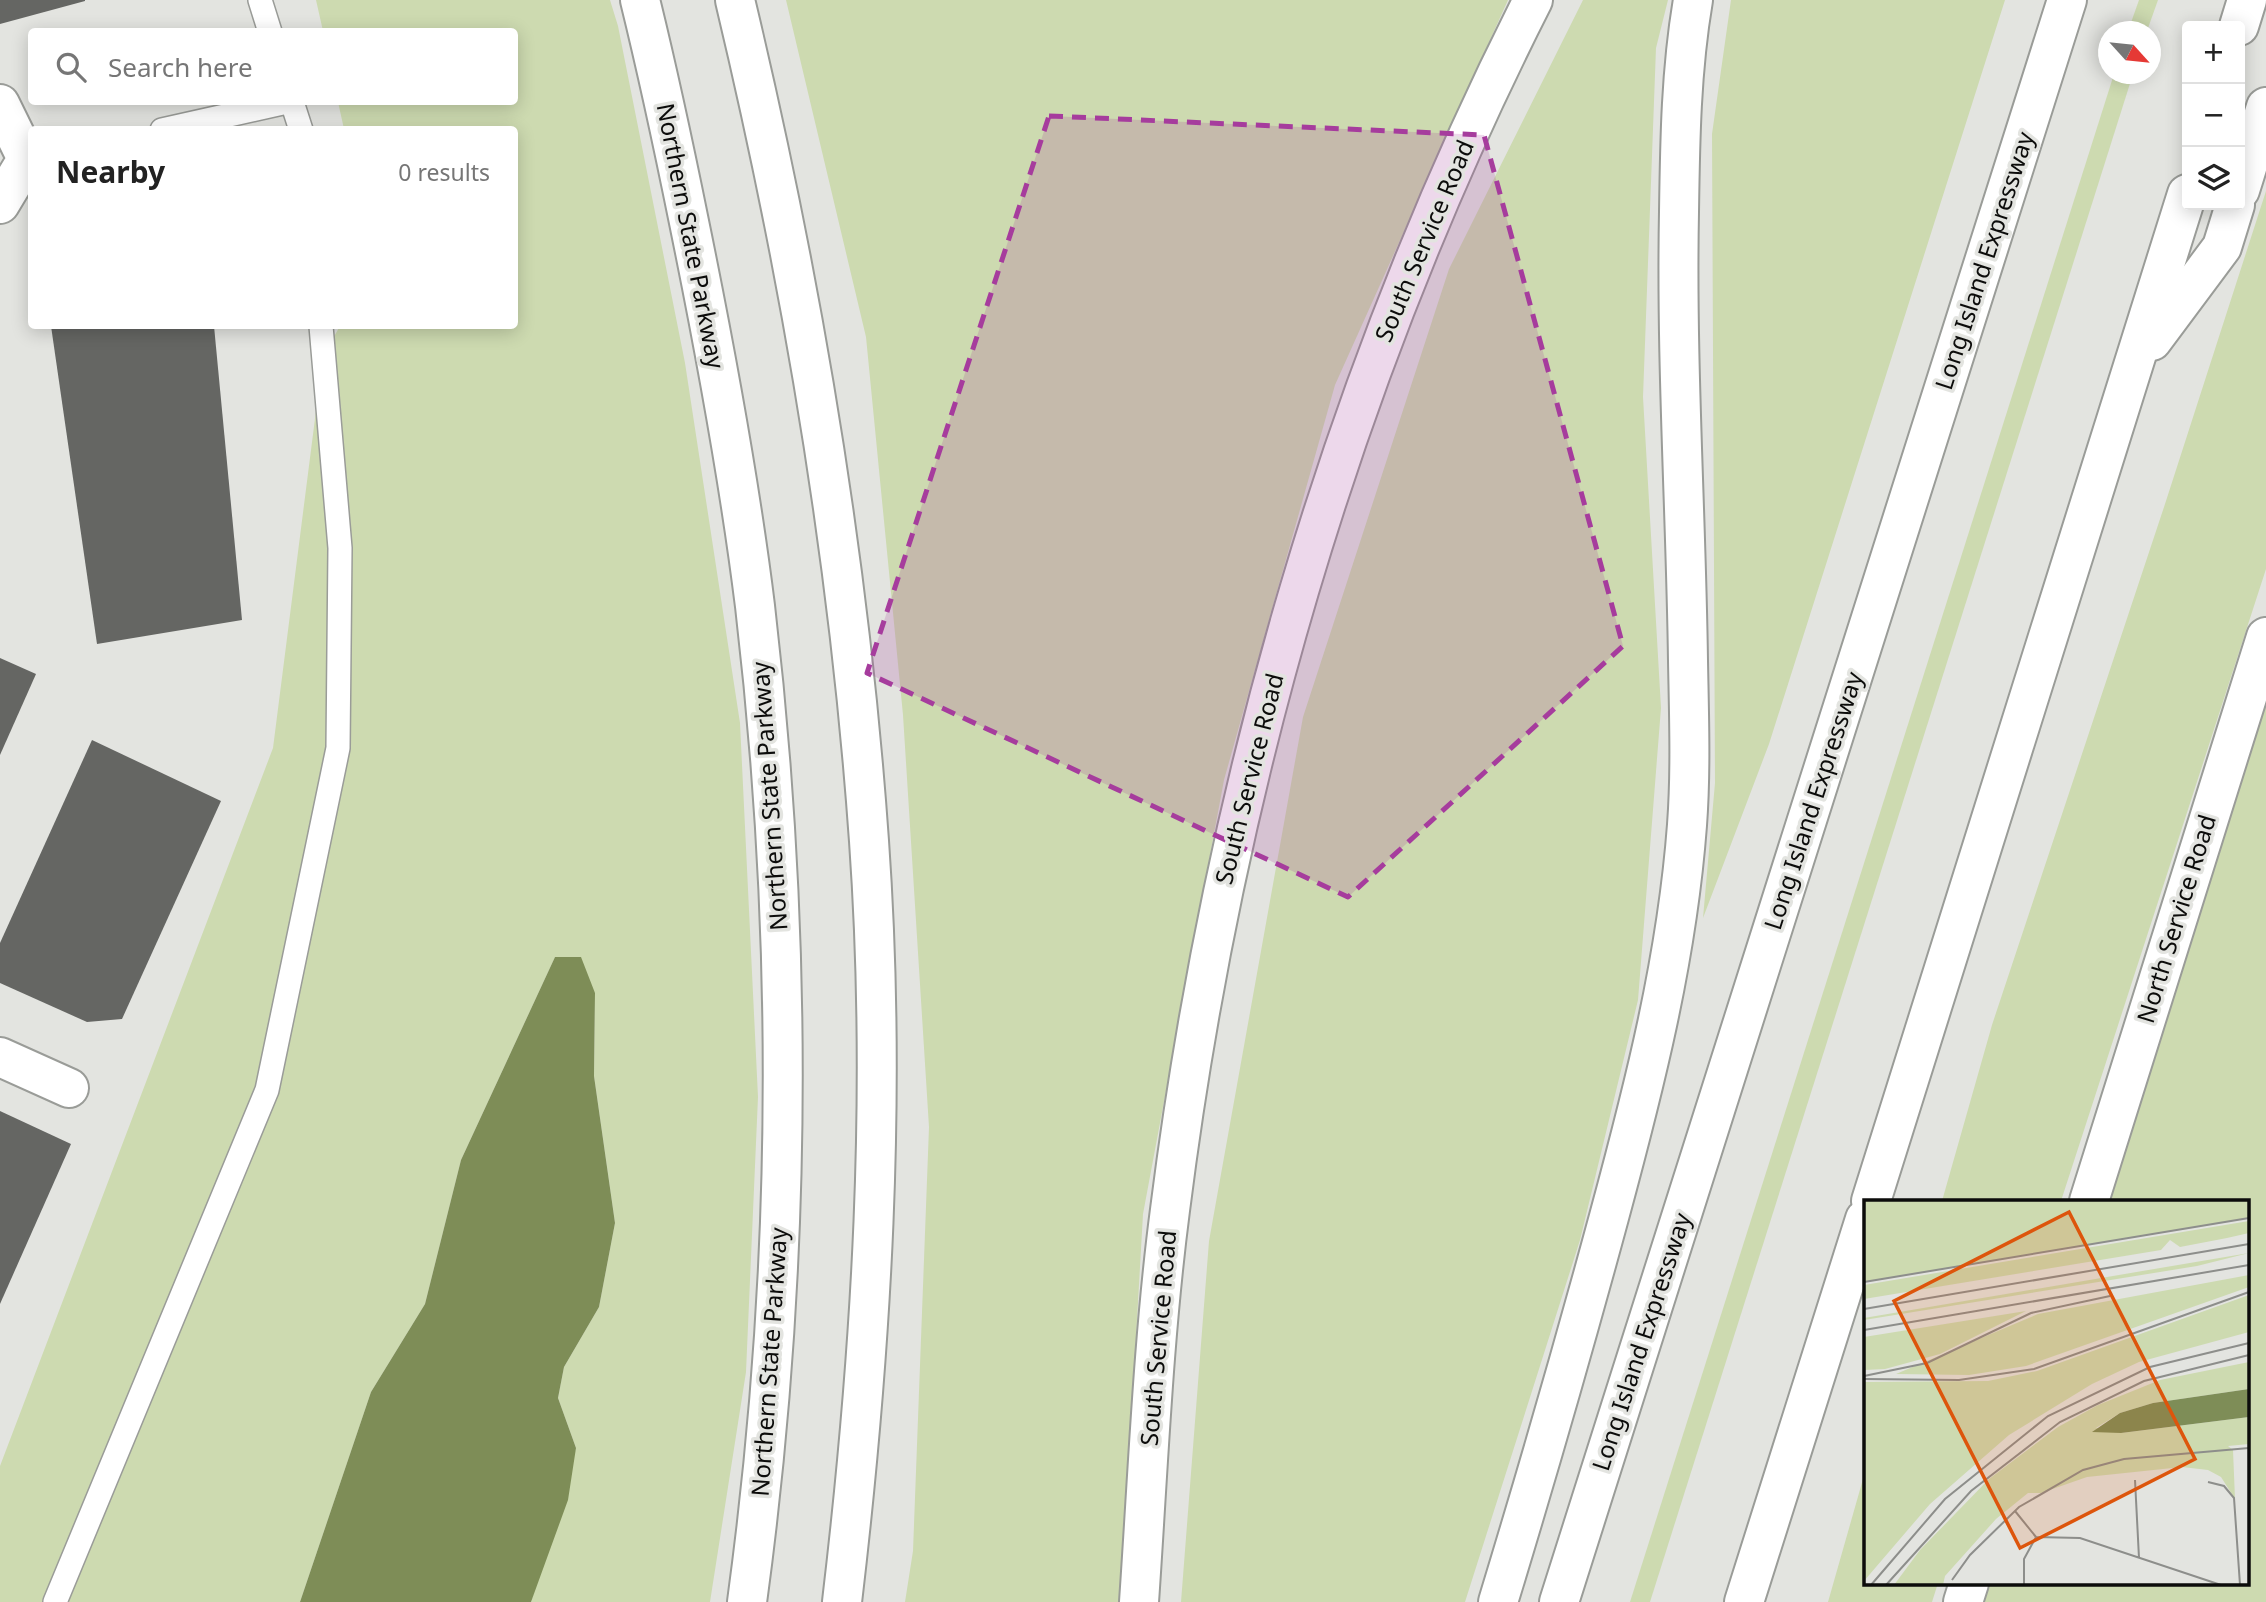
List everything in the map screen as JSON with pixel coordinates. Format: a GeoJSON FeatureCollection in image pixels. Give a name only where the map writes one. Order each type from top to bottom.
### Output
{"type":"FeatureCollection","features":[{"type":"Feature","properties":{"kind":"main road","name":"Northern State Parkway"},"geometry":{"type":"LineString","coordinates":[[640,0],[706,305],[732,451],[754,605],[775,840],[784,1066],[781,1223],[773,1366],[758,1522],[747,1602]]}},
{"type":"Feature","properties":{"kind":"main road"},"geometry":{"type":"LineString","coordinates":[[735,0],[787,236],[815,388],[855,678],[869,844],[875,999],[874,1192],[859,1461],[842,1602]]}},
{"type":"Feature","properties":{"kind":"main road","name":"South Service Road"},"geometry":{"type":"LineString","coordinates":[[1139,1602],[1169,1214],[1217,913],[1251,764],[1295,603],[1338,466],[1371,373],[1449,178],[1533,0]]}},
{"type":"Feature","properties":{"kind":"main road"},"geometry":{"type":"LineString","coordinates":[[1498,1602],[1580,1326],[1626,1152],[1672,954],[1687,823],[1689,696],[1678,223],[1682,111],[1693,0]]}},
{"type":"Feature","properties":{"kind":"main road","name":"Long Island Expressway"},"geometry":{"type":"LineString","coordinates":[[1559,1602],[2067,0]]}},
{"type":"Feature","properties":{"kind":"main road"},"geometry":{"type":"LineString","coordinates":[[2240,21],[2246,0]]}},
{"type":"Feature","properties":{"kind":"main road"},"geometry":{"type":"LineString","coordinates":[[0,104],[28,157]]}},
{"type":"Feature","properties":{"kind":"main road"},"geometry":{"type":"LineString","coordinates":[[2245,174],[2266,107]]}},
{"type":"Feature","properties":{"kind":"main road"},"geometry":{"type":"LineString","coordinates":[[0,204],[28,161]]}},
{"type":"Feature","properties":{"kind":"main road"},"geometry":{"type":"LineString","coordinates":[[1871,1200],[2182,210]]}},
{"type":"Feature","properties":{"kind":"main road"},"geometry":{"type":"LineString","coordinates":[[2136,362],[2222,247],[2233,210]]}},
{"type":"Feature","properties":{"kind":"main road","name":"North Service Road"},"geometry":{"type":"LineString","coordinates":[[2089,1200],[2266,637]]}},
{"type":"Feature","properties":{"kind":"main road"},"geometry":{"type":"LineString","coordinates":[[0,1057],[69,1088]]}},
{"type":"Feature","properties":{"kind":"main road"},"geometry":{"type":"LineString","coordinates":[[1744,1602],[1864,1222]]}},
{"type":"Feature","properties":{"kind":"main road"},"geometry":{"type":"LineString","coordinates":[[1963,1602],[1969,1584]]}},
{"type":"Feature","properties":{"kind":"lane"},"geometry":{"type":"LineString","coordinates":[[260,0],[269,28]]}},
{"type":"Feature","properties":{"kind":"lane"},"geometry":{"type":"LineString","coordinates":[[180,126],[274,105]]}},
{"type":"Feature","properties":{"kind":"lane"},"geometry":{"type":"LineString","coordinates":[[293,105],[300,126]]}},
{"type":"Feature","properties":{"kind":"lane"},"geometry":{"type":"LineString","coordinates":[[54,1602],[267,1090],[338,748],[340,548],[321,329]]}},
{"type":"Feature","properties":{"kind":"highlighted area"},"geometry":{"type":"Polygon","coordinates":[[[1049,116],[1484,135],[1623,646],[1348,897],[867,673],[1049,116]]]}},
{"type":"Feature","properties":{"kind":"shaded area"},"geometry":{"type":"Polygon","coordinates":[[[316,0],[610,0],[618,26],[685,363],[740,723],[758,1097],[746,1372],[710,1602],[531,1602],[576,1448],[558,1398],[564,1367],[599,1307],[615,1223],[594,1076],[595,993],[555,957],[461,1160],[425,1304],[371,1392],[300,1602],[0,1602],[0,1466],[273,748],[323,356],[338,329],[518,329],[518,126],[343,126],[339,105],[518,105],[518,28],[322,28],[316,0]]]}},
{"type":"Feature","properties":{"kind":"shaded area"},"geometry":{"type":"Polygon","coordinates":[[[786,0],[1508,0],[1335,385],[1224,780],[1143,1214],[1121,1602],[905,1602],[913,1551],[929,1127],[903,715],[866,337],[786,0]]]}},
{"type":"Feature","properties":{"kind":"shaded area"},"geometry":{"type":"Polygon","coordinates":[[[1583,0],[1668,0],[1656,48],[1643,397],[1661,708],[1638,1000],[1580,1240],[1465,1602],[1181,1602],[1209,1241],[1303,717],[1449,269],[1583,0]]]}},
{"type":"Feature","properties":{"kind":"shaded area"},"geometry":{"type":"Polygon","coordinates":[[[1731,0],[2005,0],[1769,744],[1703,918],[1715,783],[1712,134],[1731,0]]]}},
{"type":"Feature","properties":{"kind":"shaded area"},"geometry":{"type":"Polygon","coordinates":[[[2139,0],[2158,0],[2151,21],[2132,21],[2139,0]]]}},
{"type":"Feature","properties":{"kind":"shaded area"},"geometry":{"type":"Polygon","coordinates":[[[2111,84],[2130,84],[1650,1602],[1630,1602],[2111,84]]]}},
{"type":"Feature","properties":{"kind":"shaded area"},"geometry":{"type":"Polygon","coordinates":[[[2266,191],[2266,569],[2061,1200],[1942,1200],[1992,1025],[2266,191]]]}},
{"type":"Feature","properties":{"kind":"shaded area"},"geometry":{"type":"Polygon","coordinates":[[[2266,637],[2266,1602],[1963,1602],[1969,1584],[2248,1584],[2248,1200],[2089,1200],[2266,637]]]}},
{"type":"Feature","properties":{"kind":"shaded area"},"geometry":{"type":"Polygon","coordinates":[[[555,957],[581,957],[595,993],[594,1076],[615,1223],[599,1307],[564,1367],[558,1398],[576,1448],[568,1500],[531,1602],[300,1602],[371,1392],[425,1304],[461,1160],[555,957]]]}},
{"type":"Feature","properties":{"kind":"shaded area"},"geometry":{"type":"Polygon","coordinates":[[[1864,1476],[1864,1584],[1938,1584],[1932,1602],[1828,1602],[1864,1476]]]}},
{"type":"Feature","properties":{"kind":"building"},"geometry":{"type":"Polygon","coordinates":[[[0,0],[85,0],[85,1],[0,24],[0,0]]]}},
{"type":"Feature","properties":{"kind":"building"},"geometry":{"type":"Polygon","coordinates":[[[51,329],[214,329],[242,620],[97,644],[51,329]]]}},
{"type":"Feature","properties":{"kind":"building"},"geometry":{"type":"Polygon","coordinates":[[[0,658],[36,674],[0,755],[0,658]]]}},
{"type":"Feature","properties":{"kind":"building"},"geometry":{"type":"Polygon","coordinates":[[[92,740],[221,801],[122,1019],[87,1022],[0,983],[0,943],[92,740]]]}},
{"type":"Feature","properties":{"kind":"building"},"geometry":{"type":"Polygon","coordinates":[[[0,1111],[71,1144],[0,1304],[0,1111]]]}}]}
